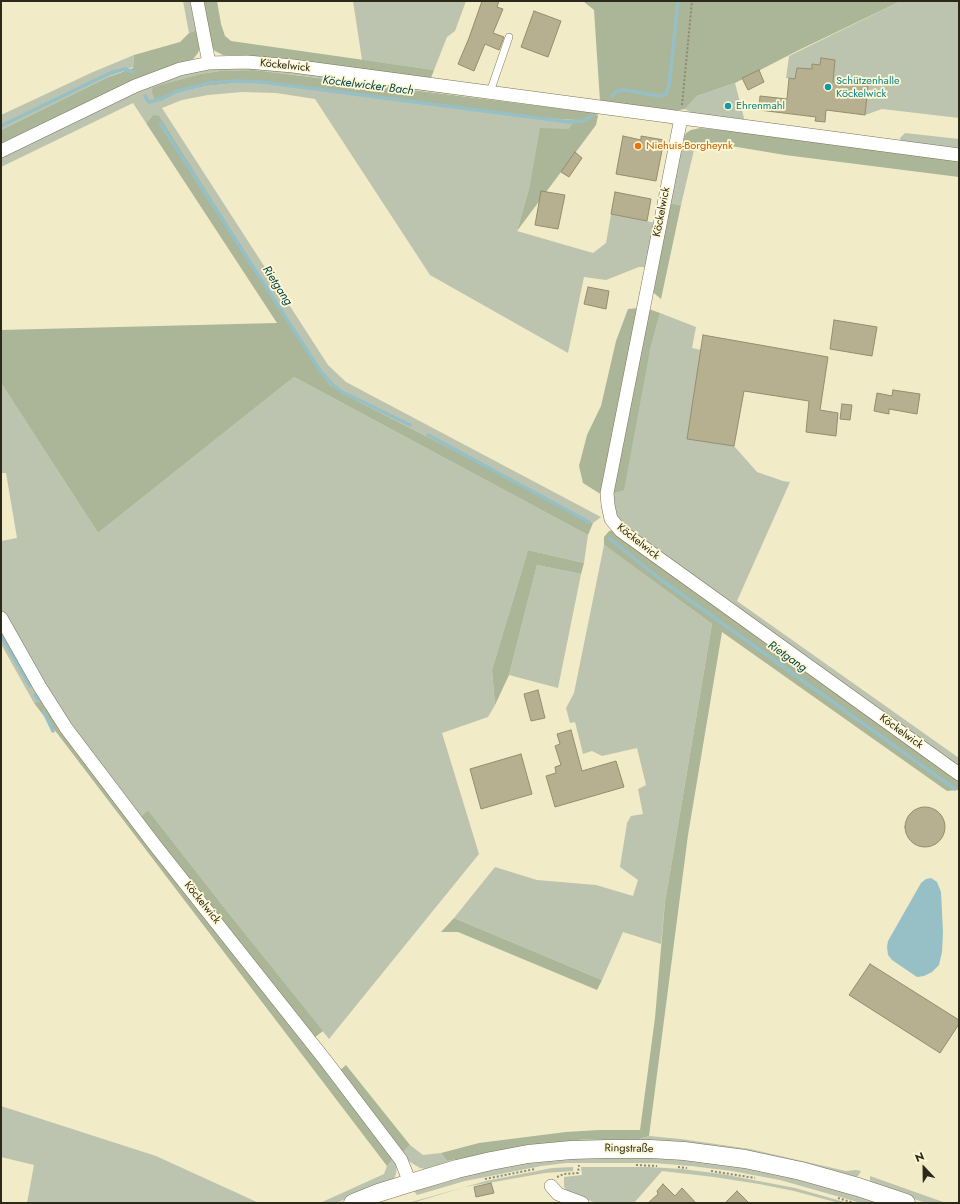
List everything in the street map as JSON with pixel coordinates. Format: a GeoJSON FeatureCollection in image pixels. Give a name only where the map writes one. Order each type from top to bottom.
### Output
{"type":"FeatureCollection","features":[{"type":"Feature","properties":{"kind":"main road","name":"Ringstraße"},"geometry":{"type":"LineString","coordinates":[[353,1203],[378,1193],[457,1169],[528,1154],[571,1150],[651,1149],[745,1159],[808,1173],[858,1187],[906,1203]]}},
{"type":"Feature","properties":{"kind":"street"},"geometry":{"type":"LineString","coordinates":[[197,1],[208,63]]}},
{"type":"Feature","properties":{"kind":"street","name":"Köckelwick"},"geometry":{"type":"LineString","coordinates":[[1,151],[135,86],[180,69],[208,63],[247,62],[293,66],[959,155]]}},
{"type":"Feature","properties":{"kind":"street","name":"Köckelwick"},"geometry":{"type":"LineString","coordinates":[[681,118],[607,493],[611,519],[621,531],[959,774]]}},
{"type":"Feature","properties":{"kind":"street","name":"Köckelwick"},"geometry":{"type":"LineString","coordinates":[[1,618],[40,687],[66,728],[154,844],[340,1080],[400,1160],[410,1183]]}},
{"type":"Feature","properties":{"kind":"street"},"geometry":{"type":"LineString","coordinates":[[551,1186],[558,1194],[582,1203]]}},
{"type":"Feature","properties":{"kind":"lane"},"geometry":{"type":"LineString","coordinates":[[490,92],[509,37]]}},
{"type":"Feature","properties":{"kind":"path"},"geometry":{"type":"LineString","coordinates":[[681,118],[692,1]]}},
{"type":"Feature","properties":{"kind":"path"},"geometry":{"type":"LineString","coordinates":[[551,1186],[556,1177],[564,1174],[578,1173],[579,1165],[573,1165]]}},
{"type":"Feature","properties":{"kind":"path"},"geometry":{"type":"LineString","coordinates":[[629,1165],[660,1166]]}},
{"type":"Feature","properties":{"kind":"path"},"geometry":{"type":"LineString","coordinates":[[674,1166],[687,1168]]}},
{"type":"Feature","properties":{"kind":"path"},"geometry":{"type":"LineString","coordinates":[[482,1180],[541,1168]]}},
{"type":"Feature","properties":{"kind":"path"},"geometry":{"type":"LineString","coordinates":[[709,1171],[762,1179]]}},
{"type":"Feature","properties":{"kind":"path"},"geometry":{"type":"LineString","coordinates":[[834,1197],[854,1203]]}},
{"type":"Feature","properties":{"kind":"green space"},"geometry":{"type":"Polygon","coordinates":[[[183,1],[194,1],[199,29],[189,33],[183,1]]]}},
{"type":"Feature","properties":{"kind":"green space"},"geometry":{"type":"Polygon","coordinates":[[[201,1],[217,1],[221,24],[225,36],[231,41],[434,70],[431,78],[299,61],[240,55],[223,55],[215,51],[210,45],[201,1]]]}},
{"type":"Feature","properties":{"kind":"green space"},"geometry":{"type":"Polygon","coordinates":[[[353,1],[466,1],[455,31],[447,37],[434,70],[362,60],[353,1]]]}},
{"type":"Feature","properties":{"kind":"green space"},"geometry":{"type":"Polygon","coordinates":[[[583,1],[901,1],[797,51],[735,83],[697,96],[685,109],[673,111],[600,101],[594,10],[583,1]]]}},
{"type":"Feature","properties":{"kind":"green space"},"geometry":{"type":"Polygon","coordinates":[[[901,1],[959,1],[959,118],[882,109],[865,115],[868,86],[833,82],[835,60],[821,58],[820,65],[812,64],[812,69],[797,68],[795,79],[786,78],[789,56],[901,1]]]}},
{"type":"Feature","properties":{"kind":"green space"},"geometry":{"type":"Polygon","coordinates":[[[199,29],[201,43],[198,53],[193,59],[134,80],[1,144],[1,130],[106,78],[133,68],[134,55],[180,42],[189,33],[199,29]]]}},
{"type":"Feature","properties":{"kind":"green space"},"geometry":{"type":"Polygon","coordinates":[[[134,55],[133,67],[106,78],[1,130],[1,115],[93,72],[134,55]]]}},
{"type":"Feature","properties":{"kind":"green space"},"geometry":{"type":"Polygon","coordinates":[[[254,66],[599,111],[598,116],[595,112],[254,70],[220,71],[200,74],[154,87],[155,100],[178,92],[206,86],[245,82],[316,89],[529,117],[577,120],[568,129],[530,185],[517,231],[593,253],[606,243],[611,214],[656,223],[646,267],[639,267],[606,280],[584,277],[568,353],[430,275],[315,99],[276,93],[242,92],[208,95],[182,100],[162,108],[328,365],[346,382],[601,517],[593,523],[355,400],[330,385],[153,115],[146,123],[133,103],[1,167],[1,156],[169,77],[211,68],[254,66]]]}},
{"type":"Feature","properties":{"kind":"green space"},"geometry":{"type":"Polygon","coordinates":[[[254,70],[595,113],[598,116],[596,125],[517,231],[530,185],[540,128],[568,129],[576,120],[529,117],[316,89],[245,82],[206,86],[178,92],[155,100],[152,92],[153,87],[200,74],[220,71],[254,70]]]}},
{"type":"Feature","properties":{"kind":"green space"},"geometry":{"type":"Polygon","coordinates":[[[735,83],[744,122],[695,115],[685,109],[697,96],[735,83]]]}},
{"type":"Feature","properties":{"kind":"green space"},"geometry":{"type":"Polygon","coordinates":[[[153,115],[159,116],[330,385],[355,400],[593,523],[588,535],[294,377],[98,533],[1,383],[1,330],[277,323],[146,123],[153,115]]]}},
{"type":"Feature","properties":{"kind":"green space"},"geometry":{"type":"Polygon","coordinates":[[[700,128],[959,161],[959,177],[785,155],[713,143],[701,144],[694,150],[680,148],[686,133],[700,128]]]}},
{"type":"Feature","properties":{"kind":"green space"},"geometry":{"type":"Polygon","coordinates":[[[905,133],[959,139],[959,151],[900,142],[900,138],[905,133]]]}},
{"type":"Feature","properties":{"kind":"green space"},"geometry":{"type":"Polygon","coordinates":[[[680,148],[694,150],[681,205],[667,203],[680,148]]]}},
{"type":"Feature","properties":{"kind":"green space"},"geometry":{"type":"Polygon","coordinates":[[[667,203],[681,205],[661,299],[654,293],[651,287],[667,203]]]}},
{"type":"Feature","properties":{"kind":"green space"},"geometry":{"type":"Polygon","coordinates":[[[640,308],[602,495],[583,483],[579,466],[587,435],[601,406],[616,341],[628,309],[640,308]]]}},
{"type":"Feature","properties":{"kind":"green space"},"geometry":{"type":"Polygon","coordinates":[[[646,308],[660,313],[650,350],[624,490],[611,494],[646,308]]]}},
{"type":"Feature","properties":{"kind":"green space"},"geometry":{"type":"Polygon","coordinates":[[[660,313],[696,327],[692,348],[701,350],[687,439],[734,446],[757,472],[790,482],[737,601],[959,758],[959,767],[632,535],[615,517],[611,494],[660,313]]]}},
{"type":"Feature","properties":{"kind":"green space"},"geometry":{"type":"Polygon","coordinates":[[[294,377],[588,535],[584,563],[528,550],[492,670],[495,705],[488,717],[442,733],[479,854],[329,1039],[148,810],[139,818],[94,760],[45,687],[1,610],[1,541],[17,538],[6,473],[1,473],[1,383],[98,533],[294,377]]]}},
{"type":"Feature","properties":{"kind":"green space"},"geometry":{"type":"Polygon","coordinates":[[[615,530],[959,775],[959,789],[947,791],[722,632],[688,835],[649,1136],[639,1139],[586,1139],[509,1149],[447,1161],[441,1153],[479,1143],[566,1132],[640,1130],[655,1018],[665,902],[712,624],[604,545],[604,537],[609,531],[615,530]]]}},
{"type":"Feature","properties":{"kind":"green space"},"geometry":{"type":"Polygon","coordinates":[[[604,545],[712,624],[665,902],[661,944],[623,932],[602,980],[454,918],[495,867],[537,880],[596,885],[633,896],[638,880],[620,867],[627,823],[631,816],[643,814],[638,789],[646,785],[637,748],[602,756],[592,751],[583,754],[575,722],[570,723],[566,708],[574,693],[604,545]]]}},
{"type":"Feature","properties":{"kind":"green space"},"geometry":{"type":"Polygon","coordinates":[[[528,550],[584,563],[581,574],[537,565],[509,675],[495,705],[492,670],[528,550]]]}},
{"type":"Feature","properties":{"kind":"green space"},"geometry":{"type":"Polygon","coordinates":[[[537,565],[581,574],[558,688],[509,675],[537,565]]]}},
{"type":"Feature","properties":{"kind":"green space"},"geometry":{"type":"Polygon","coordinates":[[[1,627],[43,700],[34,703],[1,644],[1,627]]]}},
{"type":"Feature","properties":{"kind":"green space"},"geometry":{"type":"Polygon","coordinates":[[[43,700],[394,1158],[387,1166],[34,703],[43,700]]]}},
{"type":"Feature","properties":{"kind":"green space"},"geometry":{"type":"Polygon","coordinates":[[[148,810],[323,1031],[314,1038],[139,818],[148,810]]]}},
{"type":"Feature","properties":{"kind":"green space"},"geometry":{"type":"Polygon","coordinates":[[[454,918],[602,980],[597,990],[458,932],[441,932],[454,918]]]}},
{"type":"Feature","properties":{"kind":"green space"},"geometry":{"type":"Polygon","coordinates":[[[346,1065],[410,1145],[402,1153],[338,1072],[346,1065]]]}},
{"type":"Feature","properties":{"kind":"green space"},"geometry":{"type":"Polygon","coordinates":[[[1,1106],[156,1156],[259,1203],[27,1203],[34,1165],[1,1157],[1,1106]]]}},
{"type":"Feature","properties":{"kind":"green space"},"geometry":{"type":"Polygon","coordinates":[[[649,1136],[750,1149],[846,1171],[861,1171],[858,1176],[853,1179],[675,1144],[430,1170],[420,1168],[410,1162],[402,1153],[410,1145],[423,1155],[441,1153],[447,1161],[509,1149],[586,1139],[639,1139],[649,1136]]]}},
{"type":"Feature","properties":{"kind":"green space"},"geometry":{"type":"Polygon","coordinates":[[[671,1156],[760,1168],[889,1203],[861,1203],[780,1180],[732,1171],[654,1163],[566,1163],[541,1166],[465,1181],[417,1195],[414,1191],[478,1170],[563,1157],[671,1156]]]}},
{"type":"Feature","properties":{"kind":"green space"},"geometry":{"type":"Polygon","coordinates":[[[394,1158],[397,1163],[396,1174],[393,1181],[354,1195],[337,1203],[320,1203],[384,1174],[387,1166],[394,1158]]]}},
{"type":"Feature","properties":{"kind":"green space"},"geometry":{"type":"Polygon","coordinates":[[[573,1167],[573,1171],[545,1173],[465,1187],[408,1203],[486,1181],[552,1168],[573,1167]]]}},
{"type":"Feature","properties":{"kind":"green space"},"geometry":{"type":"Polygon","coordinates":[[[581,1167],[649,1167],[722,1174],[795,1188],[848,1203],[839,1203],[794,1191],[759,1184],[662,1171],[634,1203],[596,1203],[568,1192],[564,1187],[564,1177],[582,1175],[581,1167]]]}},
{"type":"Feature","properties":{"kind":"green space"},"geometry":{"type":"Polygon","coordinates":[[[870,1176],[946,1203],[926,1203],[873,1185],[870,1181],[870,1176]]]}},
{"type":"Feature","properties":{"kind":"water"},"geometry":{"type":"Polygon","coordinates":[[[931,878],[937,882],[941,892],[943,933],[942,952],[939,965],[932,972],[924,976],[917,977],[892,960],[888,955],[887,947],[888,941],[921,883],[926,879],[931,878]]]}},
{"type":"Feature","properties":{"kind":"building"},"geometry":{"type":"Polygon","coordinates":[[[482,1],[499,1],[497,7],[503,9],[493,33],[504,37],[499,50],[485,44],[474,71],[458,64],[482,1]]]}},
{"type":"Feature","properties":{"kind":"building"},"geometry":{"type":"Polygon","coordinates":[[[534,11],[561,21],[548,57],[521,47],[534,11]]]}},
{"type":"Feature","properties":{"kind":"building","name":"Schützenhalle Köckelwick"},"geometry":{"type":"Polygon","coordinates":[[[821,58],[835,60],[833,82],[868,86],[865,115],[826,110],[825,122],[815,121],[816,117],[759,110],[760,96],[787,99],[789,78],[795,79],[797,68],[812,69],[812,64],[820,65],[821,58]]]}},
{"type":"Feature","properties":{"kind":"building"},"geometry":{"type":"Polygon","coordinates":[[[759,70],[764,82],[748,90],[742,78],[759,70]]]}},
{"type":"Feature","properties":{"kind":"building"},"geometry":{"type":"Polygon","coordinates":[[[623,136],[641,140],[641,136],[664,140],[656,181],[616,174],[623,136]]]}},
{"type":"Feature","properties":{"kind":"building"},"geometry":{"type":"Polygon","coordinates":[[[575,152],[582,158],[569,177],[561,172],[575,152]]]}},
{"type":"Feature","properties":{"kind":"building"},"geometry":{"type":"Polygon","coordinates":[[[541,191],[565,195],[558,229],[535,225],[541,191]]]}},
{"type":"Feature","properties":{"kind":"building"},"geometry":{"type":"Polygon","coordinates":[[[615,192],[651,199],[647,221],[611,214],[615,192]]]}},
{"type":"Feature","properties":{"kind":"building"},"geometry":{"type":"Polygon","coordinates":[[[588,287],[609,291],[606,309],[584,304],[588,287]]]}},
{"type":"Feature","properties":{"kind":"building"},"geometry":{"type":"Polygon","coordinates":[[[834,320],[877,327],[872,356],[830,349],[834,320]]]}},
{"type":"Feature","properties":{"kind":"building"},"geometry":{"type":"Polygon","coordinates":[[[703,335],[828,357],[820,410],[838,413],[836,436],[806,432],[809,401],[744,391],[734,446],[687,439],[703,335]]]}},
{"type":"Feature","properties":{"kind":"building"},"geometry":{"type":"Polygon","coordinates":[[[893,390],[920,394],[917,414],[889,409],[889,414],[874,411],[877,393],[892,396],[893,390]]]}},
{"type":"Feature","properties":{"kind":"building"},"geometry":{"type":"Polygon","coordinates":[[[842,404],[852,405],[850,420],[840,419],[842,404]]]}},
{"type":"Feature","properties":{"kind":"building"},"geometry":{"type":"Polygon","coordinates":[[[538,690],[545,718],[531,721],[524,694],[538,690]]]}},
{"type":"Feature","properties":{"kind":"building"},"geometry":{"type":"Polygon","coordinates":[[[571,730],[582,771],[616,761],[624,787],[555,807],[546,776],[556,773],[555,767],[561,765],[555,746],[560,744],[557,734],[571,730]]]}},
{"type":"Feature","properties":{"kind":"building"},"geometry":{"type":"Polygon","coordinates":[[[521,754],[532,794],[481,809],[470,769],[521,754]]]}},
{"type":"Feature","properties":{"kind":"building"},"geometry":{"type":"Polygon","coordinates":[[[929,807],[936,810],[942,816],[945,827],[944,835],[936,844],[929,847],[921,847],[914,844],[906,835],[905,823],[908,816],[917,808],[929,807]]]}},
{"type":"Feature","properties":{"kind":"building"},"geometry":{"type":"Polygon","coordinates":[[[870,964],[959,1020],[959,1024],[940,1053],[849,995],[870,964]]]}},
{"type":"Feature","properties":{"kind":"building"},"geometry":{"type":"Polygon","coordinates":[[[491,1183],[494,1193],[476,1197],[474,1187],[491,1183]]]}},
{"type":"Feature","properties":{"kind":"building"},"geometry":{"type":"Polygon","coordinates":[[[663,1184],[675,1196],[682,1188],[696,1203],[648,1203],[658,1194],[657,1191],[663,1184]]]}},
{"type":"Feature","properties":{"kind":"building"},"geometry":{"type":"Polygon","coordinates":[[[737,1191],[749,1203],[725,1203],[737,1191]]]}},
{"type":"Feature","properties":{"kind":"waterway","name":"Köckelwicker Bach"},"geometry":{"type":"LineString","coordinates":[[612,96],[617,91],[625,90],[659,96],[666,94],[669,86],[678,1]]}},
{"type":"Feature","properties":{"kind":"waterway","name":"Köckelwicker Bach"},"geometry":{"type":"LineString","coordinates":[[1,126],[110,73],[125,69],[133,72]]}},
{"type":"Feature","properties":{"kind":"waterway","name":"Köckelwicker Bach"},"geometry":{"type":"LineString","coordinates":[[145,96],[149,102],[161,99],[178,91],[209,83],[237,81],[262,82],[569,122],[583,121],[592,116]]}},
{"type":"Feature","properties":{"kind":"waterway","name":"Rietgang"},"geometry":{"type":"LineString","coordinates":[[160,123],[321,372],[342,392],[410,425]]}},
{"type":"Feature","properties":{"kind":"waterway","name":"Rietgang"},"geometry":{"type":"LineString","coordinates":[[428,435],[589,522]]}},
{"type":"Feature","properties":{"kind":"waterway","name":"Rietgang"},"geometry":{"type":"LineString","coordinates":[[609,538],[660,579],[955,789]]}},
{"type":"Feature","properties":{"kind":"waterway"},"geometry":{"type":"LineString","coordinates":[[1,635],[30,686]]}},
{"type":"Feature","properties":{"kind":"waterway"},"geometry":{"type":"LineString","coordinates":[[35,695],[38,700]]}},
{"type":"Feature","properties":{"kind":"waterway"},"geometry":{"type":"LineString","coordinates":[[44,712],[53,731]]}},
{"type":"Feature","properties":{"kind":"place","name":"Schützenhalle Köckelwick"},"geometry":{"type":"Point","coordinates":[828,87]}},
{"type":"Feature","properties":{"kind":"place","name":"Ehrenmahl"},"geometry":{"type":"Point","coordinates":[728,106]}},
{"type":"Feature","properties":{"kind":"place","name":"Niehuis-Borgheynk"},"geometry":{"type":"Point","coordinates":[638,146]}}]}
